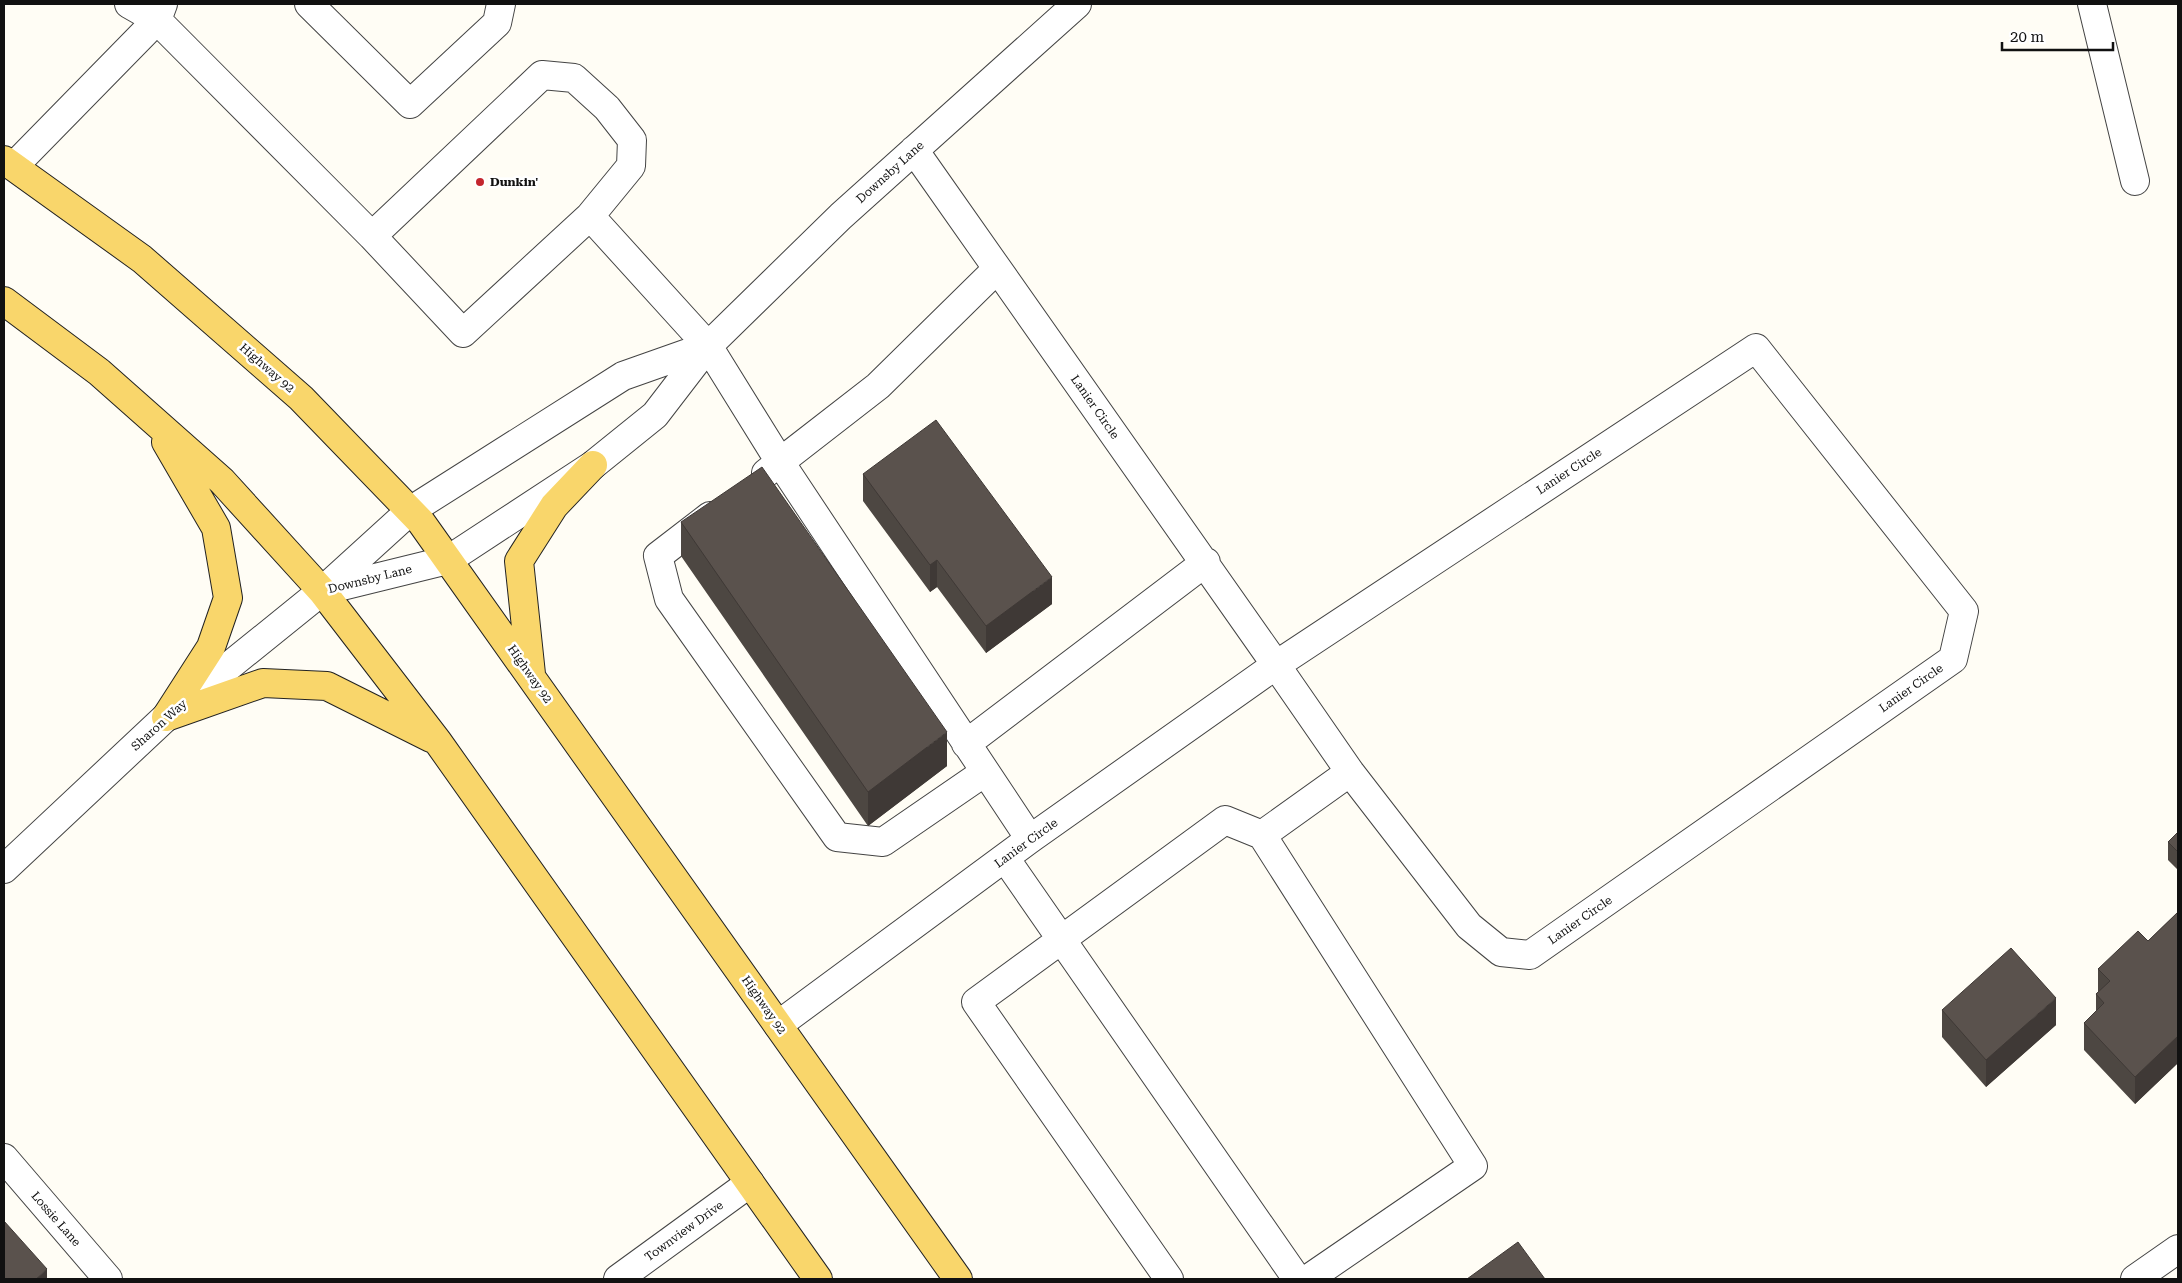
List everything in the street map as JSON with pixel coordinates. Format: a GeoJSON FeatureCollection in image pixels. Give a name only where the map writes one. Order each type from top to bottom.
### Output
{"type":"FeatureCollection","features":[{"type":"Feature","properties":{"kind":"main road","name":"Highway 92"},"geometry":{"type":"LineString","coordinates":[[9,163],[142,259],[301,398],[422,522],[958,1279]]}},
{"type":"Feature","properties":{"kind":"main road"},"geometry":{"type":"LineString","coordinates":[[4,300],[99,372],[222,481],[322,591],[438,742],[818,1279]]}},
{"type":"Feature","properties":{"kind":"main road"},"geometry":{"type":"LineString","coordinates":[[154,421],[216,528],[228,598],[211,647],[166,717]]}},
{"type":"Feature","properties":{"kind":"main road"},"geometry":{"type":"LineString","coordinates":[[531,675],[520,561],[554,506],[593,465]]}},
{"type":"Feature","properties":{"kind":"main road"},"geometry":{"type":"LineString","coordinates":[[166,717],[263,683],[327,686],[438,742]]}},
{"type":"Feature","properties":{"kind":"street"},"geometry":{"type":"LineString","coordinates":[[129,4],[160,12],[372,236],[464,333],[590,216],[631,166],[632,140],[607,108],[574,78],[542,75],[372,236]]}},
{"type":"Feature","properties":{"kind":"street"},"geometry":{"type":"LineString","coordinates":[[308,4],[410,104],[497,23],[501,4]]}},
{"type":"Feature","properties":{"kind":"street","name":"Downsby Lane"},"geometry":{"type":"LineString","coordinates":[[322,591],[448,560],[593,465],[655,415],[708,346],[841,216],[1077,4]]}},
{"type":"Feature","properties":{"kind":"street"},"geometry":{"type":"LineString","coordinates":[[2092,4],[2135,181]]}},
{"type":"Feature","properties":{"kind":"street"},"geometry":{"type":"LineString","coordinates":[[9,163],[160,12]]}},
{"type":"Feature","properties":{"kind":"street","name":"Lanier Circle"},"geometry":{"type":"LineString","coordinates":[[778,1025],[1030,839],[1276,664],[1756,348],[1964,610],[1953,659],[1530,955],[1501,952],[1469,926],[1350,772],[1276,664],[1206,562],[914,150]]}},
{"type":"Feature","properties":{"kind":"street"},"geometry":{"type":"LineString","coordinates":[[590,216],[708,346],[780,462],[1030,839]]}},
{"type":"Feature","properties":{"kind":"street"},"geometry":{"type":"LineString","coordinates":[[750,486],[878,386],[997,269]]}},
{"type":"Feature","properties":{"kind":"street","name":"Downsby Lane"},"geometry":{"type":"LineString","coordinates":[[322,591],[410,511],[623,376],[708,346]]}},
{"type":"Feature","properties":{"kind":"street"},"geometry":{"type":"LineString","coordinates":[[726,503],[658,556],[669,599],[837,837],[883,842],[984,772]]}},
{"type":"Feature","properties":{"kind":"street"},"geometry":{"type":"LineString","coordinates":[[966,744],[1206,562]]}},
{"type":"Feature","properties":{"kind":"street","name":"Sharon Way"},"geometry":{"type":"LineString","coordinates":[[4,869],[166,717],[322,591]]}},
{"type":"Feature","properties":{"kind":"street"},"geometry":{"type":"LineString","coordinates":[[1262,835],[1350,772]]}},
{"type":"Feature","properties":{"kind":"street"},"geometry":{"type":"LineString","coordinates":[[1169,1279],[976,1002],[1225,820],[1262,835],[1472,1166],[1308,1279]]}},
{"type":"Feature","properties":{"kind":"street"},"geometry":{"type":"LineString","coordinates":[[1005,858],[1297,1279]]}},
{"type":"Feature","properties":{"kind":"street","name":"Lossie Lane"},"geometry":{"type":"LineString","coordinates":[[4,1158],[108,1279]]}},
{"type":"Feature","properties":{"kind":"street","name":"Townview Drive"},"geometry":{"type":"LineString","coordinates":[[618,1279],[750,1183]]}},
{"type":"Feature","properties":{"kind":"street"},"geometry":{"type":"LineString","coordinates":[[2134,1279],[2178,1249]]}},
{"type":"Feature","properties":{"kind":"building"},"geometry":{"type":"Polygon","coordinates":[[[936,420],[1052,577],[986,626],[937,560],[930,565],[863,474],[936,420]]]}},
{"type":"Feature","properties":{"kind":"building"},"geometry":{"type":"Polygon","coordinates":[[[762,467],[947,732],[868,792],[681,522],[762,467]]]}},
{"type":"Feature","properties":{"kind":"building"},"geometry":{"type":"Polygon","coordinates":[[[2178,832],[2178,852],[2168,842],[2178,832]]]}},
{"type":"Feature","properties":{"kind":"building"},"geometry":{"type":"Polygon","coordinates":[[[2178,912],[2178,1036],[2135,1077],[2084,1023],[2104,1003],[2096,994],[2110,981],[2098,969],[2138,931],[2148,941],[2178,912]]]}},
{"type":"Feature","properties":{"kind":"building"},"geometry":{"type":"Polygon","coordinates":[[[2011,948],[2056,998],[1986,1060],[1942,1010],[2011,948]]]}},
{"type":"Feature","properties":{"kind":"building"},"geometry":{"type":"Polygon","coordinates":[[[4,1221],[47,1269],[36,1279],[4,1279],[4,1221]]]}},
{"type":"Feature","properties":{"kind":"building"},"geometry":{"type":"Polygon","coordinates":[[[1518,1242],[1545,1279],[1467,1279],[1518,1242]]]}},
{"type":"Feature","properties":{"kind":"place","name":"Dunkin'"},"geometry":{"type":"Point","coordinates":[480,182]}}]}
